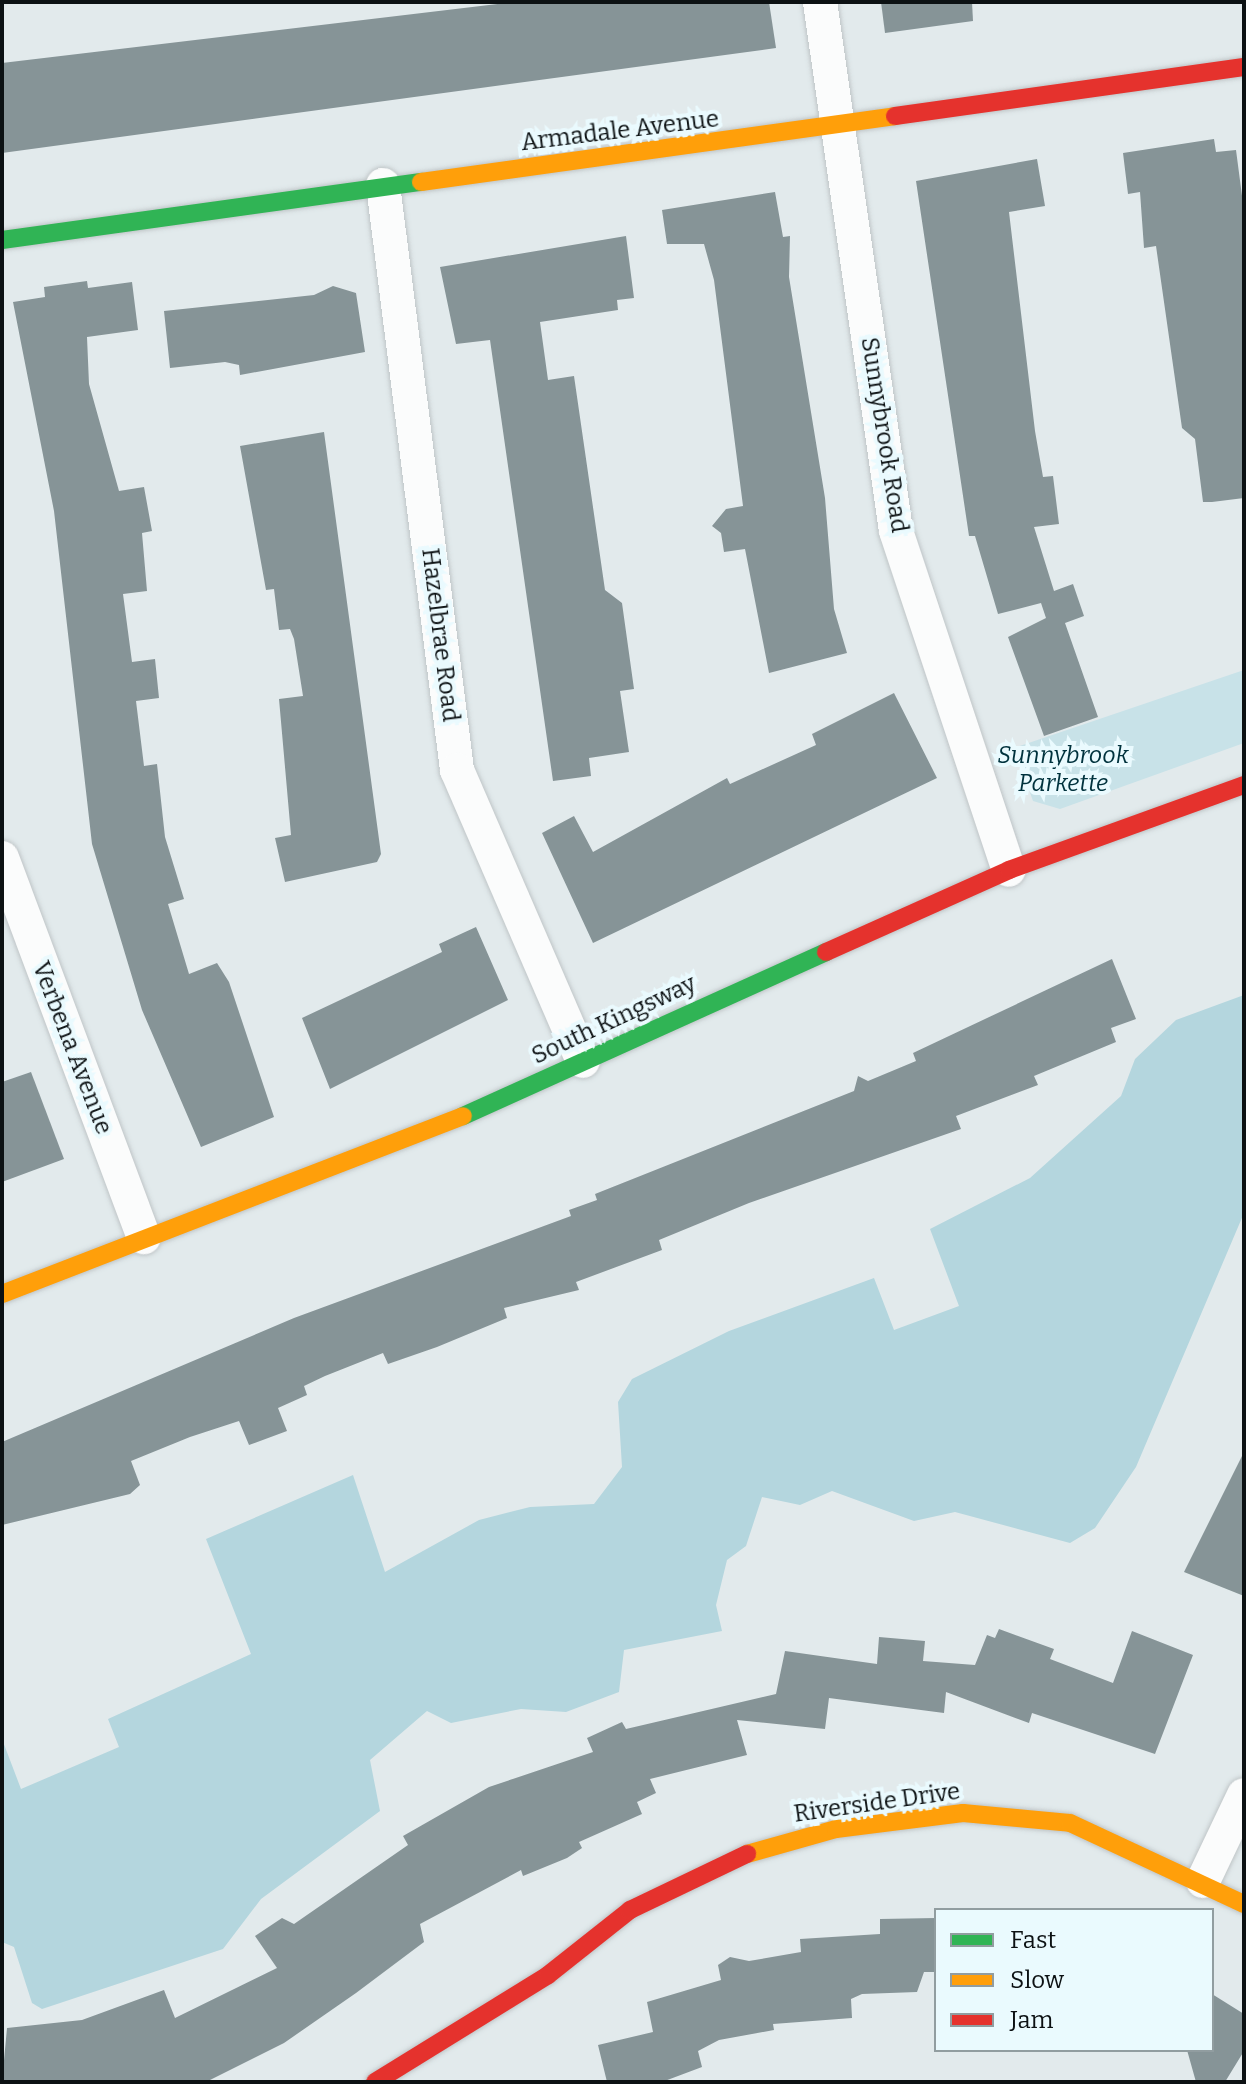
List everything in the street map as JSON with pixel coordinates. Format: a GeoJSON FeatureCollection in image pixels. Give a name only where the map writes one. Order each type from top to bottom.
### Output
{"type":"FeatureCollection","features":[{"type":"Feature","properties":{"kind":"street","name":"Sunnybrook Road"},"geometry":{"type":"LineString","coordinates":[[820,2],[842,127],[896,531],[1009,870]]}},
{"type":"Feature","properties":{"kind":"street","name":"Armadale Avenue"},"geometry":{"type":"LineString","coordinates":[[2,240],[383,185],[842,127],[1244,67]]}},
{"type":"Feature","properties":{"kind":"street","name":"Hazelbrae Road"},"geometry":{"type":"LineString","coordinates":[[383,185],[457,770],[583,1061]]}},
{"type":"Feature","properties":{"kind":"street","name":"South Kingsway"},"geometry":{"type":"LineString","coordinates":[[2,1294],[144,1237],[417,1137],[1009,870],[1244,785]]}},
{"type":"Feature","properties":{"kind":"street","name":"Verbena Avenue"},"geometry":{"type":"LineString","coordinates":[[2,858],[144,1237]]}},
{"type":"Feature","properties":{"kind":"street"},"geometry":{"type":"LineString","coordinates":[[1203,1881],[1244,1795]]}},
{"type":"Feature","properties":{"kind":"street","name":"Riverside Drive"},"geometry":{"type":"LineString","coordinates":[[375,2082],[548,1975],[630,1910],[721,1864],[796,1838],[900,1819],[1020,1814],[1096,1832],[1203,1881],[1244,1904]]}},
{"type":"Feature","properties":{"kind":"green space","name":"Sunnybrook Parkette"},"geometry":{"type":"Polygon","coordinates":[[[1244,670],[1244,743],[1060,809],[1033,801],[1014,748],[1244,670]]]}},
{"type":"Feature","properties":{"kind":"shaded area"},"geometry":{"type":"Polygon","coordinates":[[[1244,995],[1244,1213],[1136,1467],[1095,1528],[1070,1543],[955,1512],[914,1521],[832,1491],[800,1505],[762,1497],[746,1546],[727,1560],[716,1605],[722,1631],[624,1650],[619,1692],[566,1712],[521,1709],[451,1723],[427,1711],[370,1760],[380,1811],[261,1899],[223,1949],[42,2009],[32,2003],[14,1947],[2,1942],[2,1739],[21,1789],[119,1747],[108,1719],[251,1654],[206,1539],[353,1475],[385,1572],[479,1520],[530,1507],[594,1504],[622,1467],[618,1402],[632,1379],[729,1331],[874,1278],[894,1330],[959,1306],[930,1229],[1030,1178],[1121,1096],[1135,1059],[1176,1020],[1244,995]]]}},
{"type":"Feature","properties":{"kind":"building"},"geometry":{"type":"Polygon","coordinates":[[[515,2],[769,2],[776,48],[2,153],[2,63],[515,2]]]}},
{"type":"Feature","properties":{"kind":"building"},"geometry":{"type":"Polygon","coordinates":[[[881,2],[972,2],[973,21],[885,33],[881,2]]]}},
{"type":"Feature","properties":{"kind":"building"},"geometry":{"type":"Polygon","coordinates":[[[1214,139],[1216,152],[1236,150],[1244,211],[1244,498],[1203,502],[1195,439],[1182,428],[1156,246],[1144,248],[1140,192],[1128,194],[1123,153],[1214,139]]]}},
{"type":"Feature","properties":{"kind":"building"},"geometry":{"type":"Polygon","coordinates":[[[1037,159],[1045,206],[1009,212],[1035,431],[1043,477],[1053,476],[1059,524],[1034,527],[1054,591],[1073,584],[1084,616],[1065,623],[1098,717],[1044,736],[1008,637],[1046,618],[1041,603],[998,614],[975,536],[969,536],[916,181],[1037,159]]]}},
{"type":"Feature","properties":{"kind":"building"},"geometry":{"type":"Polygon","coordinates":[[[775,192],[783,237],[790,236],[789,277],[825,498],[834,609],[847,653],[769,673],[745,549],[724,552],[721,533],[712,526],[726,509],[743,506],[714,280],[704,244],[667,244],[662,210],[775,192]]]}},
{"type":"Feature","properties":{"kind":"building"},"geometry":{"type":"Polygon","coordinates":[[[626,236],[634,298],[617,300],[618,310],[540,322],[548,380],[574,376],[605,590],[622,603],[634,689],[620,691],[629,752],[589,758],[591,776],[553,781],[490,340],[456,344],[440,267],[626,236]]]}},
{"type":"Feature","properties":{"kind":"building"},"geometry":{"type":"Polygon","coordinates":[[[87,281],[88,288],[132,282],[138,330],[87,337],[89,384],[119,491],[144,487],[152,531],[142,533],[147,591],[123,594],[132,662],[155,659],[159,698],[136,701],[144,766],[157,764],[165,837],[184,899],[168,904],[189,974],[217,963],[229,982],[274,1117],[201,1147],[142,1010],[92,844],[54,511],[13,302],[45,297],[44,287],[87,281]]]}},
{"type":"Feature","properties":{"kind":"building"},"geometry":{"type":"Polygon","coordinates":[[[333,286],[356,293],[365,352],[240,375],[239,365],[225,362],[170,368],[164,311],[314,295],[333,286]]]}},
{"type":"Feature","properties":{"kind":"building"},"geometry":{"type":"Polygon","coordinates":[[[324,432],[381,854],[377,862],[285,882],[275,838],[291,835],[279,699],[303,696],[294,639],[290,629],[279,630],[274,589],[266,590],[240,446],[324,432]]]}},
{"type":"Feature","properties":{"kind":"building"},"geometry":{"type":"Polygon","coordinates":[[[894,693],[937,778],[593,943],[542,833],[574,816],[593,852],[727,778],[730,784],[816,745],[812,734],[894,693]]]}},
{"type":"Feature","properties":{"kind":"building"},"geometry":{"type":"Polygon","coordinates":[[[476,927],[508,1000],[330,1089],[302,1018],[442,952],[439,944],[476,927]]]}},
{"type":"Feature","properties":{"kind":"building"},"geometry":{"type":"Polygon","coordinates":[[[1112,959],[1136,1019],[1111,1028],[1116,1042],[1034,1076],[1038,1085],[956,1116],[961,1129],[749,1203],[659,1240],[662,1250],[576,1282],[579,1290],[504,1308],[507,1318],[437,1347],[388,1364],[383,1353],[325,1376],[304,1386],[307,1395],[278,1408],[287,1431],[249,1445],[239,1421],[190,1437],[131,1461],[140,1485],[130,1494],[2,1525],[2,1442],[294,1318],[571,1216],[569,1210],[597,1200],[595,1194],[854,1091],[858,1076],[868,1081],[916,1061],[913,1053],[1112,959]]]}},
{"type":"Feature","properties":{"kind":"building"},"geometry":{"type":"Polygon","coordinates":[[[31,1072],[64,1159],[2,1182],[2,1082],[31,1072]]]}},
{"type":"Feature","properties":{"kind":"building"},"geometry":{"type":"Polygon","coordinates":[[[1244,1452],[1244,1596],[1184,1572],[1244,1452]]]}},
{"type":"Feature","properties":{"kind":"building"},"geometry":{"type":"Polygon","coordinates":[[[999,1629],[1054,1649],[1050,1659],[1113,1683],[1132,1631],[1193,1655],[1155,1754],[1032,1713],[1029,1723],[946,1692],[944,1713],[829,1698],[825,1729],[737,1720],[747,1755],[650,1779],[656,1793],[637,1802],[642,1814],[579,1842],[582,1848],[567,1858],[523,1876],[521,1870],[420,1924],[424,1942],[356,1993],[284,2043],[206,2082],[2,2082],[7,2028],[82,2020],[164,1990],[175,2018],[277,1968],[255,1936],[282,1918],[294,1924],[408,1845],[403,1836],[489,1787],[593,1752],[587,1738],[622,1722],[626,1729],[776,1694],[785,1651],[877,1664],[879,1637],[925,1641],[923,1661],[975,1665],[987,1635],[995,1638],[999,1629]]]}},
{"type":"Feature","properties":{"kind":"building"},"geometry":{"type":"Polygon","coordinates":[[[934,1918],[934,1972],[924,1972],[917,1992],[862,1994],[851,1999],[852,2018],[773,2024],[774,2030],[719,2040],[698,2051],[702,2067],[662,2082],[607,2082],[598,2045],[653,2032],[647,2002],[721,1980],[718,1965],[730,1957],[749,1961],[801,1952],[800,1939],[880,1934],[880,1919],[934,1918]]]}},
{"type":"Feature","properties":{"kind":"building"},"geometry":{"type":"Polygon","coordinates":[[[1214,1995],[1244,2014],[1244,2051],[1225,2082],[1196,2082],[1188,2052],[1214,2052],[1214,1995]]]}},
{"type":"Feature","properties":{"kind":"traffic: fast"},"geometry":{"type":"LineString","coordinates":[[2,240],[421,182]]}},
{"type":"Feature","properties":{"kind":"traffic: fast"},"geometry":{"type":"LineString","coordinates":[[463,1116],[826,952]]}},
{"type":"Feature","properties":{"kind":"traffic: slow"},"geometry":{"type":"LineString","coordinates":[[421,182],[895,116]]}},
{"type":"Feature","properties":{"kind":"traffic: slow"},"geometry":{"type":"LineString","coordinates":[[2,1294],[463,1116]]}},
{"type":"Feature","properties":{"kind":"traffic: slow"},"geometry":{"type":"LineString","coordinates":[[747,1854],[836,1829],[963,1813],[1070,1823],[1244,1904]]}},
{"type":"Feature","properties":{"kind":"traffic: jam"},"geometry":{"type":"LineString","coordinates":[[895,116],[1244,67]]}},
{"type":"Feature","properties":{"kind":"traffic: jam"},"geometry":{"type":"LineString","coordinates":[[826,952],[1009,870],[1244,785]]}},
{"type":"Feature","properties":{"kind":"traffic: jam"},"geometry":{"type":"LineString","coordinates":[[375,2082],[548,1975],[630,1910],[747,1854]]}}]}
